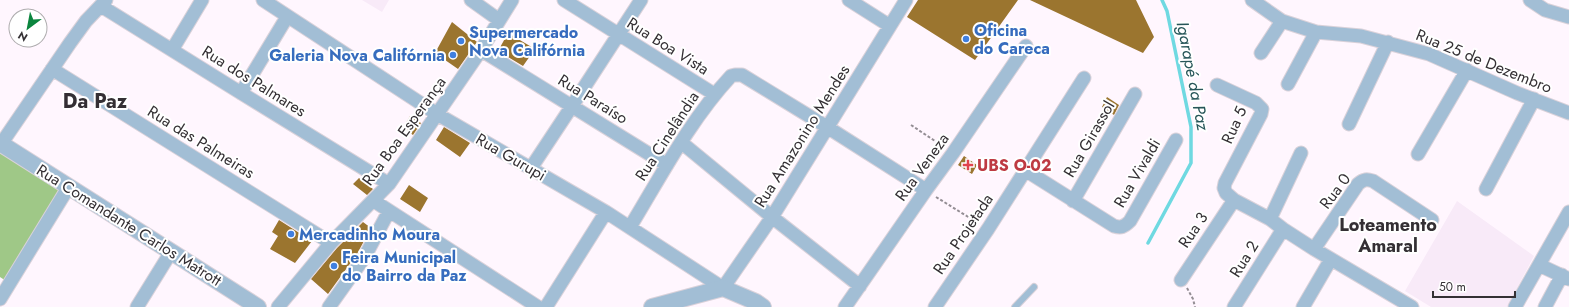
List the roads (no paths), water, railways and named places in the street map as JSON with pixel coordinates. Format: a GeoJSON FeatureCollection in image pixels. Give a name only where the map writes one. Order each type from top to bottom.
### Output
{"type":"FeatureCollection","features":[{"type":"Feature","properties":{"kind":"street"},"geometry":{"type":"LineString","coordinates":[[172,50],[202,0]]}},
{"type":"Feature","properties":{"kind":"street","name":"Rua Gurupi"},"geometry":{"type":"LineString","coordinates":[[263,0],[437,114],[606,212],[723,288],[756,302],[763,307]]}},
{"type":"Feature","properties":{"kind":"street"},"geometry":{"type":"LineString","coordinates":[[471,0],[499,20]]}},
{"type":"Feature","properties":{"kind":"street","name":"Rua Boa Esperança"},"geometry":{"type":"LineString","coordinates":[[278,307],[332,243],[389,184],[481,50],[512,0]]}},
{"type":"Feature","properties":{"kind":"street","name":"Rua Boa Vista"},"geometry":{"type":"LineString","coordinates":[[564,0],[714,94]]}},
{"type":"Feature","properties":{"kind":"street"},"geometry":{"type":"LineString","coordinates":[[531,168],[641,0]]}},
{"type":"Feature","properties":{"kind":"street"},"geometry":{"type":"LineString","coordinates":[[849,0],[890,26]]}},
{"type":"Feature","properties":{"kind":"street","name":"Rua Amazonino Mendes"},"geometry":{"type":"LineString","coordinates":[[723,288],[772,216],[906,0]]}},
{"type":"Feature","properties":{"kind":"street","name":"Rua 25 de Dezembro"},"geometry":{"type":"LineString","coordinates":[[1252,0],[1282,21],[1316,32],[1361,36],[1430,54],[1569,113]]}},
{"type":"Feature","properties":{"kind":"street"},"geometry":{"type":"LineString","coordinates":[[1531,0],[1545,10],[1569,17]]}},
{"type":"Feature","properties":{"kind":"street"},"geometry":{"type":"LineString","coordinates":[[0,144],[86,21],[103,3]]}},
{"type":"Feature","properties":{"kind":"street","name":"Rua dos Palmares"},"geometry":{"type":"LineString","coordinates":[[103,3],[172,50],[389,184]]}},
{"type":"Feature","properties":{"kind":"street"},"geometry":{"type":"LineString","coordinates":[[241,93],[287,17]]}},
{"type":"Feature","properties":{"kind":"street"},"geometry":{"type":"LineString","coordinates":[[1261,52],[1282,21]]}},
{"type":"Feature","properties":{"kind":"street"},"geometry":{"type":"LineString","coordinates":[[1288,84],[1316,32]]}},
{"type":"Feature","properties":{"kind":"street"},"geometry":{"type":"LineString","coordinates":[[1349,124],[1388,42]]}},
{"type":"Feature","properties":{"kind":"street","name":"Rua Veneza"},"geometry":{"type":"LineString","coordinates":[[845,307],[926,190],[953,154],[1026,46]]}},
{"type":"Feature","properties":{"kind":"street","name":"Rua Paraíso"},"geometry":{"type":"LineString","coordinates":[[481,50],[668,165]]}},
{"type":"Feature","properties":{"kind":"street","name":"Rua das Palmeiras"},"geometry":{"type":"LineString","coordinates":[[52,69],[332,243]]}},
{"type":"Feature","properties":{"kind":"street"},"geometry":{"type":"LineString","coordinates":[[1418,154],[1467,70]]}},
{"type":"Feature","properties":{"kind":"street","name":"Rua Cinelândia"},"geometry":{"type":"LineString","coordinates":[[630,227],[682,142],[714,94],[732,76],[742,75],[827,127]]}},
{"type":"Feature","properties":{"kind":"street","name":"Rua Projetada"},"geometry":{"type":"LineString","coordinates":[[935,307],[988,229],[1084,78]]}},
{"type":"Feature","properties":{"kind":"street","name":"Rua 5"},"geometry":{"type":"LineString","coordinates":[[1217,85],[1256,104],[1262,109],[1261,114],[1225,183],[1224,188],[1226,193],[1234,200]]}},
{"type":"Feature","properties":{"kind":"street","name":"Rua Girassol"},"geometry":{"type":"LineString","coordinates":[[1073,201],[1135,94]]}},
{"type":"Feature","properties":{"kind":"street"},"geometry":{"type":"LineString","coordinates":[[1486,190],[1534,99]]}},
{"type":"Feature","properties":{"kind":"street"},"geometry":{"type":"LineString","coordinates":[[827,127],[926,190]]}},
{"type":"Feature","properties":{"kind":"street","name":"Rua Vivaldi"},"geometry":{"type":"LineString","coordinates":[[1025,170],[1114,226],[1121,227],[1125,226],[1130,221],[1176,140]]}},
{"type":"Feature","properties":{"kind":"street"},"geometry":{"type":"LineString","coordinates":[[682,142],[860,286]]}},
{"type":"Feature","properties":{"kind":"street","name":"Rua Comandante Carlos Matrott"},"geometry":{"type":"LineString","coordinates":[[0,144],[258,307]]}},
{"type":"Feature","properties":{"kind":"street"},"geometry":{"type":"LineString","coordinates":[[1270,219],[1301,153]]}},
{"type":"Feature","properties":{"kind":"street","name":"Rua 0"},"geometry":{"type":"LineString","coordinates":[[1314,249],[1362,180],[1367,179],[1373,181],[1432,220]]}},
{"type":"Feature","properties":{"kind":"street"},"geometry":{"type":"LineString","coordinates":[[0,299],[68,188]]}},
{"type":"Feature","properties":{"kind":"street"},"geometry":{"type":"LineString","coordinates":[[1234,200],[1270,219],[1283,230],[1331,260],[1392,302],[1412,307]]}},
{"type":"Feature","properties":{"kind":"street","name":"Rua 3"},"geometry":{"type":"LineString","coordinates":[[1181,280],[1234,200]]}},
{"type":"Feature","properties":{"kind":"street"},"geometry":{"type":"LineString","coordinates":[[374,201],[538,307]]}},
{"type":"Feature","properties":{"kind":"street"},"geometry":{"type":"LineString","coordinates":[[329,307],[364,258],[389,211]]}},
{"type":"Feature","properties":{"kind":"street"},"geometry":{"type":"LineString","coordinates":[[546,307],[606,212]]}},
{"type":"Feature","properties":{"kind":"street"},"geometry":{"type":"LineString","coordinates":[[1515,307],[1569,212]]}},
{"type":"Feature","properties":{"kind":"street","name":"Rua 2"},"geometry":{"type":"LineString","coordinates":[[1234,307],[1283,230]]}},
{"type":"Feature","properties":{"kind":"street"},"geometry":{"type":"LineString","coordinates":[[137,307],[171,252]]}},
{"type":"Feature","properties":{"kind":"street"},"geometry":{"type":"LineString","coordinates":[[1303,307],[1331,260]]}},
{"type":"Feature","properties":{"kind":"street"},"geometry":{"type":"LineString","coordinates":[[1539,265],[1566,277],[1545,307]]}},
{"type":"Feature","properties":{"kind":"street"},"geometry":{"type":"LineString","coordinates":[[652,307],[723,288]]}},
{"type":"Feature","properties":{"kind":"lane"},"geometry":{"type":"LineString","coordinates":[[1015,307],[1034,287]]}},
{"type":"Feature","properties":{"kind":"waterway","name":"Igarapé da Paz"},"geometry":{"type":"LineString","coordinates":[[1148,243],[1191,163],[1191,127],[1167,11],[1162,0]]}},
{"type":"Feature","properties":{"kind":"place","name":"Oficina do Careca"},"geometry":{"type":"Point","coordinates":[966,39]}},
{"type":"Feature","properties":{"kind":"place","name":"Supermercado Nova Califórnia"},"geometry":{"type":"Point","coordinates":[461,41]}},
{"type":"Feature","properties":{"kind":"place","name":"Galeria Nova Califórnia"},"geometry":{"type":"Point","coordinates":[453,55]}},
{"type":"Feature","properties":{"kind":"place","name":"UBS O-02"},"geometry":{"type":"Point","coordinates":[968,165]}},
{"type":"Feature","properties":{"kind":"place","name":"Mercadinho Moura"},"geometry":{"type":"Point","coordinates":[291,234]}},
{"type":"Feature","properties":{"kind":"place","name":"Feira Municipal do Bairro da Paz"},"geometry":{"type":"Point","coordinates":[334,266]}},
{"type":"Feature","properties":{"kind":"district","name":"Da Paz"},"geometry":{"type":"Point","coordinates":[95,101]}},
{"type":"Feature","properties":{"kind":"district","name":"Loteamento Amaral"},"geometry":{"type":"Point","coordinates":[1388,235]}}]}
